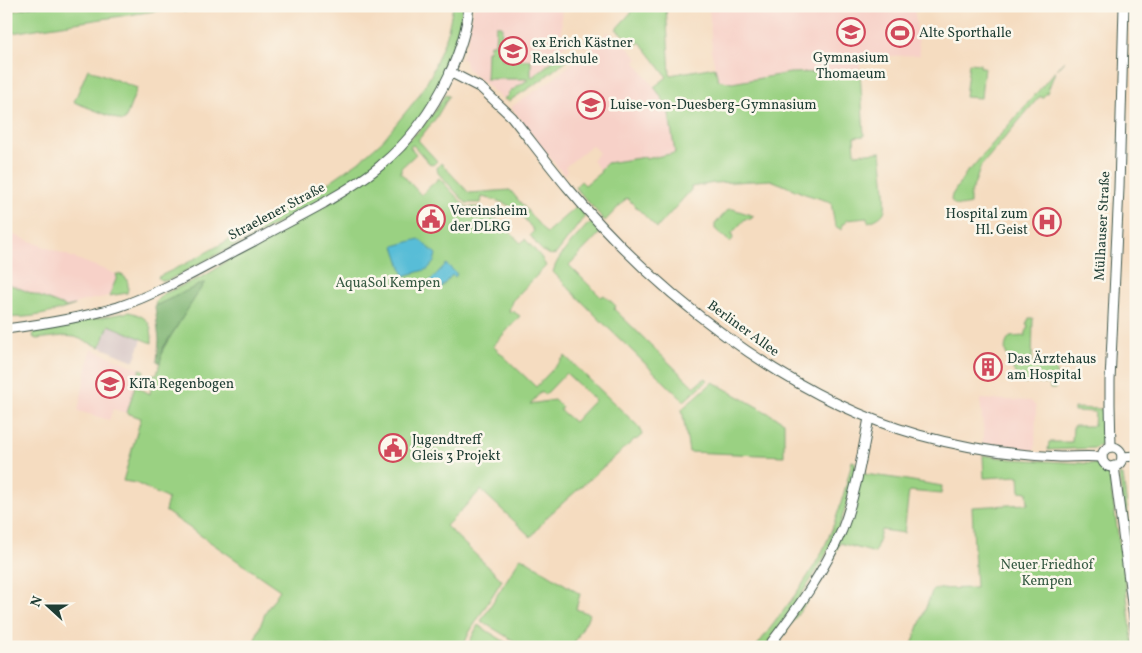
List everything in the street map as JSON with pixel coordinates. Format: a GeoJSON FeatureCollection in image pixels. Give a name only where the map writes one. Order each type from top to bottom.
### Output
{"type":"FeatureCollection","features":[{"type":"Feature","properties":{"kind":"street","name":"Straelener Straße"},"geometry":{"type":"LineString","coordinates":[[6,329],[79,316],[134,301],[166,287],[344,191],[381,165],[410,137],[426,115],[450,72],[462,42],[468,6]]}},
{"type":"Feature","properties":{"kind":"street","name":"Mülhauser Straße"},"geometry":{"type":"LineString","coordinates":[[1111,446],[1110,381],[1119,196],[1124,6]]}},
{"type":"Feature","properties":{"kind":"street","name":"Berliner Allee"},"geometry":{"type":"LineString","coordinates":[[450,72],[481,88],[502,107],[568,188],[617,240],[667,288],[763,362],[814,392],[869,418],[920,435],[977,448],[1016,454],[1102,457]]}},
{"type":"Feature","properties":{"kind":"street"},"geometry":{"type":"LineString","coordinates":[[768,647],[809,591],[842,530],[857,481],[869,418]]}},
{"type":"Feature","properties":{"kind":"street"},"geometry":{"type":"LineString","coordinates":[[1111,446],[1118,448],[1122,454],[1120,463],[1114,466],[1106,464],[1102,457],[1104,451],[1111,446]]}},
{"type":"Feature","properties":{"kind":"street"},"geometry":{"type":"LineString","coordinates":[[1122,457],[1136,456]]}},
{"type":"Feature","properties":{"kind":"street"},"geometry":{"type":"LineString","coordinates":[[1114,466],[1136,633]]}},
{"type":"Feature","properties":{"kind":"shaded area","name":"ex Erich Kästner Realschule"},"geometry":{"type":"Polygon","coordinates":[[[474,6],[561,6],[562,34],[569,42],[560,50],[563,53],[508,93],[503,99],[466,67],[465,59],[461,59],[467,43],[474,6]]]}},
{"type":"Feature","properties":{"kind":"shaded area"},"geometry":{"type":"Polygon","coordinates":[[[709,6],[914,6],[920,55],[860,57],[860,71],[790,73],[732,83],[718,80],[711,50],[709,6]]]}},
{"type":"Feature","properties":{"kind":"shaded area","name":"Luise-von-Duesberg-Gymnasium"},"geometry":{"type":"Polygon","coordinates":[[[608,32],[638,59],[635,62],[664,102],[667,100],[675,153],[607,163],[600,170],[592,160],[599,153],[592,145],[565,167],[568,171],[564,175],[511,107],[553,79],[608,32]]]}},
{"type":"Feature","properties":{"kind":"shaded area"},"geometry":{"type":"Polygon","coordinates":[[[6,232],[116,274],[117,277],[109,296],[79,302],[76,305],[66,307],[6,283],[6,232]]]}},
{"type":"Feature","properties":{"kind":"shaded area"},"geometry":{"type":"Polygon","coordinates":[[[109,325],[142,339],[134,361],[100,347],[109,325]]]}},
{"type":"Feature","properties":{"kind":"shaded area","name":"KiTa Regenbogen"},"geometry":{"type":"Polygon","coordinates":[[[91,349],[140,369],[127,413],[113,409],[109,420],[78,411],[91,349]]]}},
{"type":"Feature","properties":{"kind":"shaded area"},"geometry":{"type":"Polygon","coordinates":[[[980,399],[1031,401],[1036,407],[1035,450],[983,444],[982,438],[984,436],[980,399]]]}},
{"type":"Feature","properties":{"kind":"green space"},"geometry":{"type":"Polygon","coordinates":[[[33,6],[187,6],[185,12],[175,8],[6,34],[6,13],[33,6]]]}},
{"type":"Feature","properties":{"kind":"green space"},"geometry":{"type":"Polygon","coordinates":[[[453,6],[463,6],[455,43],[442,79],[412,128],[390,152],[356,178],[307,208],[169,280],[163,281],[159,279],[158,277],[309,196],[358,162],[383,140],[418,97],[431,75],[447,35],[453,6]]]}},
{"type":"Feature","properties":{"kind":"green space"},"geometry":{"type":"Polygon","coordinates":[[[637,6],[666,6],[670,75],[715,67],[718,80],[732,83],[790,73],[860,71],[864,136],[854,137],[855,154],[881,152],[885,201],[883,214],[868,222],[867,218],[846,220],[846,223],[842,224],[842,230],[835,226],[831,202],[771,180],[714,183],[691,187],[691,190],[657,228],[627,198],[605,221],[575,187],[581,181],[585,185],[601,172],[600,170],[607,163],[645,157],[646,159],[675,153],[667,101],[664,103],[654,87],[667,77],[640,42],[636,45],[616,29],[637,6]]]}},
{"type":"Feature","properties":{"kind":"green space"},"geometry":{"type":"Polygon","coordinates":[[[496,26],[502,26],[501,51],[496,52],[501,52],[502,59],[531,60],[531,78],[563,53],[568,59],[540,81],[509,101],[503,99],[508,96],[508,93],[529,79],[486,79],[487,51],[489,51],[490,44],[495,44],[496,26]]]}},
{"type":"Feature","properties":{"kind":"green space"},"geometry":{"type":"Polygon","coordinates":[[[1064,61],[1055,72],[1047,93],[1043,97],[1039,97],[981,166],[970,196],[970,204],[962,206],[955,204],[951,200],[952,195],[968,170],[1064,61]]]}},
{"type":"Feature","properties":{"kind":"green space"},"geometry":{"type":"Polygon","coordinates":[[[969,63],[980,64],[980,67],[984,67],[981,98],[965,97],[969,63]]]}},
{"type":"Feature","properties":{"kind":"green space"},"geometry":{"type":"Polygon","coordinates":[[[88,69],[137,88],[125,120],[122,121],[74,102],[88,69]]]}},
{"type":"Feature","properties":{"kind":"green space","name":"AquaSol Kempen"},"geometry":{"type":"Polygon","coordinates":[[[445,95],[449,96],[436,118],[418,140],[437,161],[433,165],[429,163],[413,145],[410,147],[416,154],[401,168],[401,173],[421,195],[439,178],[466,207],[481,207],[480,214],[506,225],[506,229],[521,243],[525,239],[541,257],[546,266],[512,301],[509,311],[520,316],[493,346],[536,387],[565,356],[640,428],[642,435],[635,439],[548,516],[531,537],[481,490],[446,526],[502,580],[469,633],[463,647],[252,647],[266,611],[280,590],[165,511],[168,499],[136,483],[123,481],[141,418],[127,413],[140,369],[144,370],[139,388],[150,394],[153,374],[157,375],[163,349],[204,283],[155,306],[156,301],[163,294],[202,277],[248,248],[327,205],[418,132],[445,95]],[[566,373],[545,395],[541,392],[530,404],[554,400],[562,407],[560,410],[574,422],[595,400],[566,373]]]}},
{"type":"Feature","properties":{"kind":"green space"},"geometry":{"type":"Polygon","coordinates":[[[441,163],[469,193],[510,190],[546,233],[577,206],[585,216],[556,254],[548,254],[541,249],[530,235],[534,231],[528,223],[506,204],[482,197],[481,203],[466,203],[438,173],[437,168],[441,163]]]}},
{"type":"Feature","properties":{"kind":"green space"},"geometry":{"type":"Polygon","coordinates":[[[729,209],[754,216],[751,219],[745,219],[732,233],[733,239],[730,242],[715,229],[715,224],[729,209]]]}},
{"type":"Feature","properties":{"kind":"green space"},"geometry":{"type":"Polygon","coordinates":[[[592,223],[601,232],[569,265],[601,297],[604,295],[616,306],[614,309],[694,387],[705,378],[708,380],[684,401],[553,272],[559,259],[568,247],[588,224],[592,223]]]}},
{"type":"Feature","properties":{"kind":"green space"},"geometry":{"type":"Polygon","coordinates":[[[116,274],[120,274],[127,280],[127,293],[109,296],[117,277],[116,274]]]}},
{"type":"Feature","properties":{"kind":"green space"},"geometry":{"type":"Polygon","coordinates":[[[205,282],[163,348],[160,363],[157,361],[159,340],[155,306],[205,282]]]}},
{"type":"Feature","properties":{"kind":"green space"},"geometry":{"type":"Polygon","coordinates":[[[6,283],[66,307],[75,305],[41,315],[6,317],[6,283]]]}},
{"type":"Feature","properties":{"kind":"green space"},"geometry":{"type":"Polygon","coordinates":[[[129,312],[141,316],[148,322],[152,343],[109,325],[100,347],[75,337],[63,336],[37,339],[33,336],[35,330],[129,312]]]}},
{"type":"Feature","properties":{"kind":"green space"},"geometry":{"type":"Polygon","coordinates":[[[1029,318],[1033,318],[1032,365],[1057,362],[1055,389],[1050,389],[1050,384],[1022,383],[1007,360],[1005,350],[1007,342],[1010,337],[1025,336],[1029,318]]]}},
{"type":"Feature","properties":{"kind":"green space"},"geometry":{"type":"Polygon","coordinates":[[[713,382],[784,422],[784,456],[689,452],[682,409],[713,382]]]}},
{"type":"Feature","properties":{"kind":"green space"},"geometry":{"type":"Polygon","coordinates":[[[1074,408],[1102,409],[1102,444],[1095,448],[1048,450],[1049,442],[1072,442],[1073,426],[1094,426],[1095,412],[1074,411],[1074,408]]]}},
{"type":"Feature","properties":{"kind":"green space","name":"Neuer Friedhof Kempen"},"geometry":{"type":"Polygon","coordinates":[[[983,455],[1011,459],[1097,464],[1106,474],[1109,474],[1133,647],[911,647],[933,589],[976,588],[972,507],[1028,504],[1027,492],[1020,491],[1019,476],[984,478],[983,455]]]}},
{"type":"Feature","properties":{"kind":"green space"},"geometry":{"type":"Polygon","coordinates":[[[852,461],[856,465],[843,514],[825,557],[765,647],[756,647],[799,589],[822,552],[840,507],[852,461]]]}},
{"type":"Feature","properties":{"kind":"green space"},"geometry":{"type":"Polygon","coordinates":[[[864,463],[864,474],[942,486],[941,494],[909,491],[904,533],[881,530],[875,553],[840,543],[827,569],[812,593],[775,647],[772,647],[829,563],[864,463]]]}},
{"type":"Feature","properties":{"kind":"green space"},"geometry":{"type":"Polygon","coordinates":[[[1119,474],[1123,475],[1136,583],[1136,611],[1119,474]]]}},
{"type":"Feature","properties":{"kind":"green space"},"geometry":{"type":"Polygon","coordinates":[[[521,557],[580,594],[576,609],[590,614],[572,647],[524,647],[481,621],[521,557]]]}},
{"type":"Feature","properties":{"kind":"green space"},"geometry":{"type":"Polygon","coordinates":[[[478,625],[513,647],[467,647],[478,625]]]}},
{"type":"Feature","properties":{"kind":"water"},"geometry":{"type":"Polygon","coordinates":[[[419,239],[436,254],[434,262],[428,269],[404,276],[394,246],[419,239]]]}},
{"type":"Feature","properties":{"kind":"water"},"geometry":{"type":"Polygon","coordinates":[[[446,264],[457,274],[455,277],[452,275],[439,290],[430,281],[446,264]]]}},
{"type":"Feature","properties":{"kind":"place","name":"Gymnasium Thomaeum"},"geometry":{"type":"Point","coordinates":[851,32]}},
{"type":"Feature","properties":{"kind":"place","name":"Alte Sporthalle"},"geometry":{"type":"Point","coordinates":[900,33]}},
{"type":"Feature","properties":{"kind":"place","name":"ex Erich Kästner Realschule"},"geometry":{"type":"Point","coordinates":[513,51]}},
{"type":"Feature","properties":{"kind":"place","name":"Luise-von-Duesberg-Gymnasium"},"geometry":{"type":"Point","coordinates":[591,105]}},
{"type":"Feature","properties":{"kind":"place","name":"Vereinsheim der DLRG"},"geometry":{"type":"Point","coordinates":[431,219]}},
{"type":"Feature","properties":{"kind":"place","name":"Hospital zum Hl. Geist"},"geometry":{"type":"Point","coordinates":[1047,222]}},
{"type":"Feature","properties":{"kind":"place","name":"Das Ärztehaus am Hospital"},"geometry":{"type":"Point","coordinates":[988,367]}},
{"type":"Feature","properties":{"kind":"place","name":"KiTa Regenbogen"},"geometry":{"type":"Point","coordinates":[110,384]}},
{"type":"Feature","properties":{"kind":"place","name":"Jugendtreff Gleis 3 Projekt"},"geometry":{"type":"Point","coordinates":[393,448]}}]}
